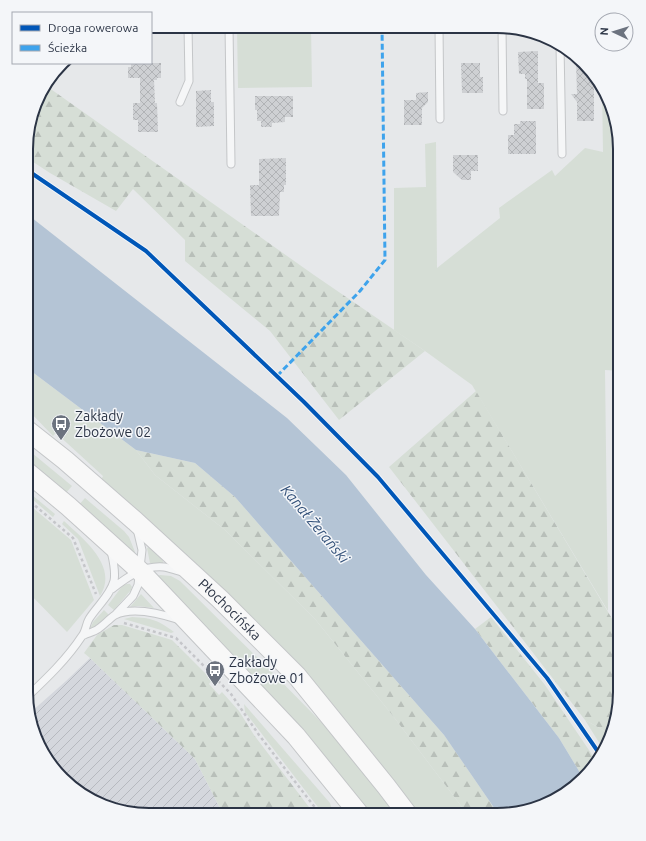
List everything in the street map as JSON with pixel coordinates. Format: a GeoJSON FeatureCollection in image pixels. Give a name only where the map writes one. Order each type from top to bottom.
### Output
{"type":"FeatureCollection","features":[{"type":"Feature","properties":{"kind":"main road","name":"Płochocińska"},"geometry":{"type":"LineString","coordinates":[[33,435],[65,460],[135,521],[297,676],[403,808]]}},
{"type":"Feature","properties":{"kind":"main road"},"geometry":{"type":"LineString","coordinates":[[33,477],[140,571],[192,624],[296,736],[354,808]]}},
{"type":"Feature","properties":{"kind":"lane"},"geometry":{"type":"LineString","coordinates":[[180,102],[189,81],[188,33]]}},
{"type":"Feature","properties":{"kind":"lane"},"geometry":{"type":"LineString","coordinates":[[230,33],[231,164]]}},
{"type":"Feature","properties":{"kind":"lane"},"geometry":{"type":"LineString","coordinates":[[439,33],[440,119]]}},
{"type":"Feature","properties":{"kind":"lane"},"geometry":{"type":"LineString","coordinates":[[502,33],[503,111]]}},
{"type":"Feature","properties":{"kind":"lane"},"geometry":{"type":"LineString","coordinates":[[560,52],[562,154]]}},
{"type":"Feature","properties":{"kind":"lane"},"geometry":{"type":"LineString","coordinates":[[84,635],[98,630],[114,616],[133,596],[138,585],[142,550],[135,521]]}},
{"type":"Feature","properties":{"kind":"lane"},"geometry":{"type":"LineString","coordinates":[[108,542],[114,566],[112,589]]}},
{"type":"Feature","properties":{"kind":"lane"},"geometry":{"type":"LineString","coordinates":[[33,692],[68,655],[84,635],[89,620],[112,589],[127,576],[140,571],[164,567],[194,576]]}},
{"type":"Feature","properties":{"kind":"lane"},"geometry":{"type":"LineString","coordinates":[[114,616],[128,612],[149,612],[192,624]]}},
{"type":"Feature","properties":{"kind":"path"},"geometry":{"type":"LineString","coordinates":[[33,504],[73,538],[97,599]]}},
{"type":"Feature","properties":{"kind":"path"},"geometry":{"type":"LineString","coordinates":[[122,622],[176,638],[230,694],[259,735],[315,808]]}},
{"type":"Feature","properties":{"kind":"shaded area"},"geometry":{"type":"Polygon","coordinates":[[[90,658],[195,759],[220,808],[134,807],[119,804],[98,796],[73,779],[62,768],[45,743],[39,729],[34,709],[90,658]]]}},
{"type":"Feature","properties":{"kind":"green space"},"geometry":{"type":"Polygon","coordinates":[[[237,33],[311,33],[312,87],[238,88],[237,33]]]}},
{"type":"Feature","properties":{"kind":"green space"},"geometry":{"type":"Polygon","coordinates":[[[50,89],[314,275],[425,351],[339,420],[270,331],[185,261],[185,240],[133,189],[116,211],[33,162],[33,149],[35,126],[39,112],[50,89]]]}},
{"type":"Feature","properties":{"kind":"green space"},"geometry":{"type":"Polygon","coordinates":[[[602,101],[611,126],[613,149],[613,371],[605,370],[608,611],[472,385],[394,330],[394,188],[426,187],[425,144],[436,142],[437,268],[500,218],[499,208],[552,170],[555,176],[585,148],[603,152],[602,101]]]}},
{"type":"Feature","properties":{"kind":"green space"},"geometry":{"type":"Polygon","coordinates":[[[33,373],[136,450],[155,475],[225,530],[315,619],[393,716],[463,808],[413,808],[331,702],[305,672],[249,614],[191,559],[101,480],[103,476],[56,433],[53,436],[33,415],[33,373]]]}},
{"type":"Feature","properties":{"kind":"green space"},"geometry":{"type":"Polygon","coordinates":[[[476,391],[613,620],[613,700],[611,715],[605,733],[585,720],[389,467],[476,391]]]}},
{"type":"Feature","properties":{"kind":"green space"},"geometry":{"type":"Polygon","coordinates":[[[136,450],[195,463],[235,497],[444,735],[494,808],[463,808],[393,716],[315,619],[225,530],[155,475],[136,450]]]}},
{"type":"Feature","properties":{"kind":"green space"},"geometry":{"type":"Polygon","coordinates":[[[33,454],[72,486],[65,494],[33,467],[33,454]]]}},
{"type":"Feature","properties":{"kind":"green space"},"geometry":{"type":"Polygon","coordinates":[[[33,496],[55,514],[53,517],[33,500],[33,496]]]}},
{"type":"Feature","properties":{"kind":"green space"},"geometry":{"type":"Polygon","coordinates":[[[85,498],[124,531],[129,537],[135,552],[131,554],[78,506],[85,498]]]}},
{"type":"Feature","properties":{"kind":"green space"},"geometry":{"type":"Polygon","coordinates":[[[33,508],[71,540],[94,600],[67,632],[33,597],[33,508]]]}},
{"type":"Feature","properties":{"kind":"green space"},"geometry":{"type":"Polygon","coordinates":[[[64,521],[89,545],[102,564],[105,574],[105,585],[100,596],[78,539],[62,524],[64,521]]]}},
{"type":"Feature","properties":{"kind":"green space"},"geometry":{"type":"Polygon","coordinates":[[[149,547],[163,561],[163,563],[150,563],[147,548],[149,547]]]}},
{"type":"Feature","properties":{"kind":"green space"},"geometry":{"type":"Polygon","coordinates":[[[160,575],[171,576],[180,581],[321,722],[347,751],[392,808],[365,808],[265,690],[210,631],[156,577],[160,575]]]}},
{"type":"Feature","properties":{"kind":"green space"},"geometry":{"type":"Polygon","coordinates":[[[130,584],[132,587],[131,590],[114,610],[108,605],[123,585],[130,584]]]}},
{"type":"Feature","properties":{"kind":"green space"},"geometry":{"type":"Polygon","coordinates":[[[141,594],[154,608],[138,606],[130,607],[141,594]]]}},
{"type":"Feature","properties":{"kind":"green space"},"geometry":{"type":"Polygon","coordinates":[[[104,610],[109,615],[97,626],[90,629],[93,622],[104,610]]]}},
{"type":"Feature","properties":{"kind":"green space"},"geometry":{"type":"Polygon","coordinates":[[[132,617],[154,620],[174,632],[171,633],[124,619],[132,617]]]}},
{"type":"Feature","properties":{"kind":"green space"},"geometry":{"type":"Polygon","coordinates":[[[491,617],[545,685],[593,756],[580,772],[559,738],[475,629],[491,617]]]}},
{"type":"Feature","properties":{"kind":"green space"},"geometry":{"type":"Polygon","coordinates":[[[114,625],[122,625],[172,640],[212,680],[209,684],[219,695],[222,692],[239,711],[254,735],[310,808],[220,808],[195,759],[84,653],[97,635],[114,625]]]}},
{"type":"Feature","properties":{"kind":"green space"},"geometry":{"type":"Polygon","coordinates":[[[244,704],[330,803],[331,808],[319,808],[245,712],[244,704]]]}},
{"type":"Feature","properties":{"kind":"green space"},"geometry":{"type":"Polygon","coordinates":[[[585,720],[605,733],[600,744],[585,720]]]}},
{"type":"Feature","properties":{"kind":"water","name":"Kanał Żerański"},"geometry":{"type":"Polygon","coordinates":[[[33,219],[287,418],[346,475],[426,575],[475,629],[559,738],[580,772],[561,788],[534,802],[520,806],[494,808],[444,735],[235,497],[195,463],[136,450],[33,373],[33,219]]]}},
{"type":"Feature","properties":{"kind":"building"},"geometry":{"type":"Polygon","coordinates":[[[538,51],[538,83],[544,83],[544,109],[527,109],[527,79],[525,79],[525,74],[519,74],[518,52],[538,51]]]}},
{"type":"Feature","properties":{"kind":"building"},"geometry":{"type":"Polygon","coordinates":[[[161,63],[161,78],[154,80],[155,103],[157,103],[158,132],[138,132],[138,120],[133,120],[133,103],[140,103],[140,78],[128,78],[128,67],[131,67],[131,64],[161,63]]]}},
{"type":"Feature","properties":{"kind":"building"},"geometry":{"type":"Polygon","coordinates":[[[461,63],[480,63],[480,77],[483,77],[483,93],[462,93],[461,63]]]}},
{"type":"Feature","properties":{"kind":"building"},"geometry":{"type":"Polygon","coordinates":[[[576,64],[589,78],[594,87],[594,121],[577,121],[577,102],[571,94],[577,94],[576,64]]]}},
{"type":"Feature","properties":{"kind":"building"},"geometry":{"type":"Polygon","coordinates":[[[211,90],[211,102],[214,102],[214,126],[196,127],[196,91],[211,90]]]}},
{"type":"Feature","properties":{"kind":"building"},"geometry":{"type":"Polygon","coordinates":[[[428,92],[428,102],[422,108],[422,125],[404,125],[404,100],[416,100],[416,93],[428,92]]]}},
{"type":"Feature","properties":{"kind":"building"},"geometry":{"type":"Polygon","coordinates":[[[255,96],[293,96],[293,117],[285,117],[285,122],[272,123],[272,127],[261,127],[261,121],[257,121],[255,96]]]}},
{"type":"Feature","properties":{"kind":"building"},"geometry":{"type":"Polygon","coordinates":[[[520,121],[536,121],[536,154],[508,154],[508,135],[514,135],[514,124],[520,124],[520,121]]]}},
{"type":"Feature","properties":{"kind":"building"},"geometry":{"type":"Polygon","coordinates":[[[453,155],[478,155],[478,171],[471,171],[471,180],[462,180],[453,172],[453,155]]]}},
{"type":"Feature","properties":{"kind":"building"},"geometry":{"type":"Polygon","coordinates":[[[286,158],[286,185],[284,185],[284,192],[280,192],[279,216],[251,216],[250,185],[259,185],[259,159],[286,158]]]}},
{"type":"Feature","properties":{"kind":"marked path"},"geometry":{"type":"LineString","coordinates":[[277,376],[360,291],[385,260],[382,33]]}},
{"type":"Feature","properties":{"kind":"cycle path"},"geometry":{"type":"LineString","coordinates":[[33,174],[146,251],[304,402],[378,477],[547,678],[597,750]]}},
{"type":"Feature","properties":{"kind":"place","name":"Zakłady Zbożowe 02"},"geometry":{"type":"Point","coordinates":[61,441]}},
{"type":"Feature","properties":{"kind":"place","name":"Zakłady Zbożowe 01"},"geometry":{"type":"Point","coordinates":[215,687]}}]}
